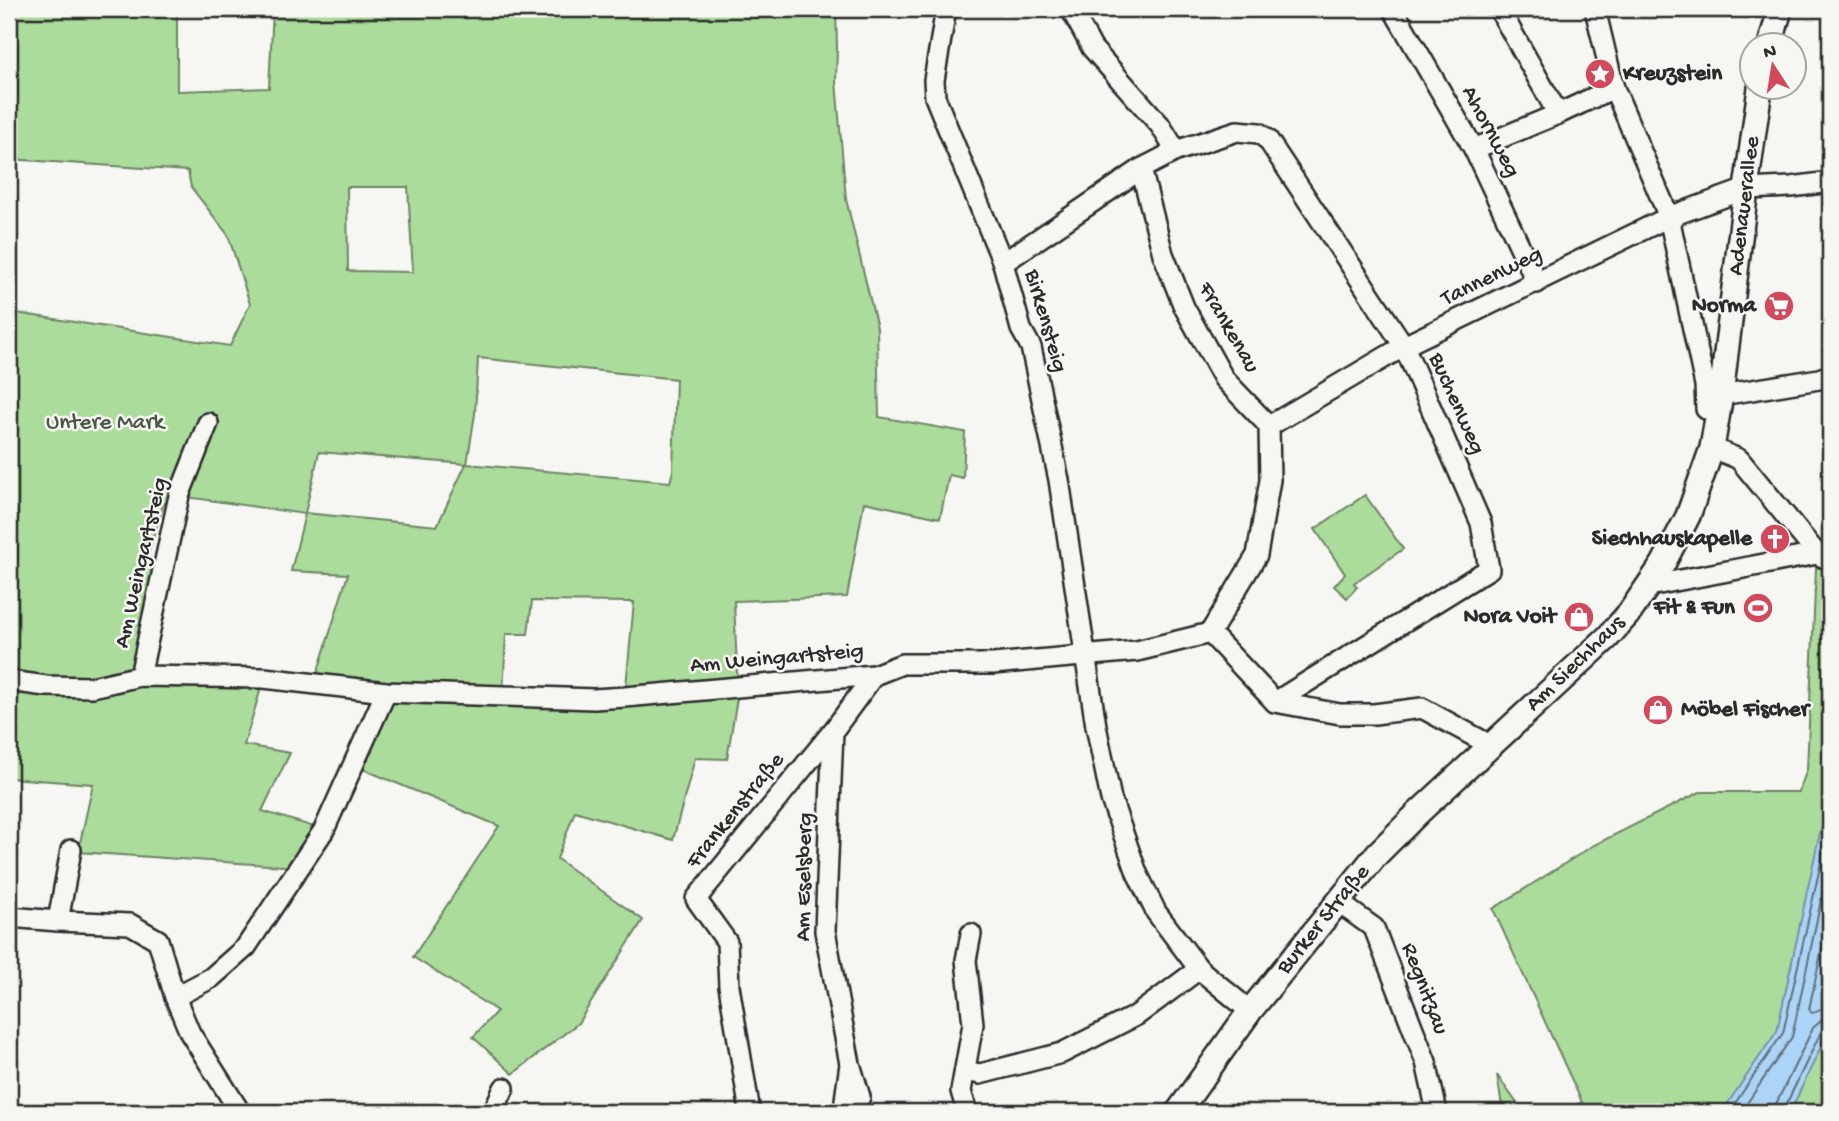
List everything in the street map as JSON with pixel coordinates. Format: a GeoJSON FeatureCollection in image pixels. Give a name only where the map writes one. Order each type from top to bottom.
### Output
{"type":"FeatureCollection","features":[{"type":"Feature","properties":{"kind":"main road"},"geometry":{"type":"LineString","coordinates":[[1774,32],[1780,9]]}},
{"type":"Feature","properties":{"kind":"main road","name":"Adenauerallee"},"geometry":{"type":"LineString","coordinates":[[1712,449],[1713,402],[1758,102]]}},
{"type":"Feature","properties":{"kind":"main road","name":"Am Siechhaus"},"geometry":{"type":"LineString","coordinates":[[1490,745],[1608,637],[1630,612],[1663,564],[1688,516],[1712,449]]}},
{"type":"Feature","properties":{"kind":"main road","name":"Burker Straße"},"geometry":{"type":"LineString","coordinates":[[1178,1112],[1250,1011],[1338,901],[1398,832],[1490,745]]}},
{"type":"Feature","properties":{"kind":"street","name":"Birkensteig"},"geometry":{"type":"LineString","coordinates":[[946,9],[934,80],[935,97],[1003,263],[1021,329],[1031,347],[1059,480],[1096,726],[1111,799],[1137,873],[1156,912],[1199,969],[1250,1011]]}},
{"type":"Feature","properties":{"kind":"street"},"geometry":{"type":"LineString","coordinates":[[1003,263],[1141,169],[1176,152],[1160,125],[1092,48],[1071,9]]}},
{"type":"Feature","properties":{"kind":"street","name":"Ahornweg"},"geometry":{"type":"LineString","coordinates":[[1393,9],[1474,149],[1537,283]]}},
{"type":"Feature","properties":{"kind":"street"},"geometry":{"type":"LineString","coordinates":[[1499,9],[1558,114]]}},
{"type":"Feature","properties":{"kind":"street"},"geometry":{"type":"LineString","coordinates":[[1595,9],[1614,88],[1670,217],[1705,385],[1713,402],[1830,375]]}},
{"type":"Feature","properties":{"kind":"street"},"geometry":{"type":"LineString","coordinates":[[1474,149],[1614,88]]}},
{"type":"Feature","properties":{"kind":"street","name":"Buchenweg"},"geometry":{"type":"LineString","coordinates":[[1176,152],[1237,131],[1259,133],[1268,140],[1404,346],[1481,523],[1489,569],[1275,702]]}},
{"type":"Feature","properties":{"kind":"street","name":"Frankenau"},"geometry":{"type":"LineString","coordinates":[[1141,169],[1163,254],[1184,307],[1224,379],[1269,426]]}},
{"type":"Feature","properties":{"kind":"street","name":"Tannenweg"},"geometry":{"type":"LineString","coordinates":[[1269,426],[1404,346],[1670,217],[1746,189],[1830,182]]}},
{"type":"Feature","properties":{"kind":"street","name":"Am Weingartsteig"},"geometry":{"type":"LineString","coordinates":[[140,676],[179,496],[208,423]]}},
{"type":"Feature","properties":{"kind":"street"},"geometry":{"type":"LineString","coordinates":[[1269,426],[1270,480],[1257,555],[1210,633],[1275,702],[1340,714],[1374,714],[1422,708],[1490,745]]}},
{"type":"Feature","properties":{"kind":"street"},"geometry":{"type":"LineString","coordinates":[[1712,449],[1739,459],[1824,557]]}},
{"type":"Feature","properties":{"kind":"street"},"geometry":{"type":"LineString","coordinates":[[1649,586],[1824,557]]}},
{"type":"Feature","properties":{"kind":"street","name":"Am Weingartsteig"},"geometry":{"type":"LineString","coordinates":[[9,681],[46,687],[92,687],[140,676],[264,678],[386,692],[625,698],[874,675],[902,664],[993,664],[1137,652],[1210,633]]}},
{"type":"Feature","properties":{"kind":"street","name":"Frankenstraße"},"geometry":{"type":"LineString","coordinates":[[750,1112],[729,986],[727,942],[696,899],[833,731],[874,675]]}},
{"type":"Feature","properties":{"kind":"street"},"geometry":{"type":"LineString","coordinates":[[175,997],[211,978],[246,947],[324,830],[386,692]]}},
{"type":"Feature","properties":{"kind":"street","name":"Am Eselsberg"},"geometry":{"type":"LineString","coordinates":[[833,731],[825,931],[850,1064]]}},
{"type":"Feature","properties":{"kind":"street"},"geometry":{"type":"LineString","coordinates":[[58,921],[71,850]]}},
{"type":"Feature","properties":{"kind":"street","name":"Regnitzau"},"geometry":{"type":"LineString","coordinates":[[1338,901],[1374,928],[1426,1062],[1437,1112]]}},
{"type":"Feature","properties":{"kind":"street"},"geometry":{"type":"LineString","coordinates":[[9,917],[130,924],[158,940],[175,997],[190,1033],[240,1112]]}},
{"type":"Feature","properties":{"kind":"street"},"geometry":{"type":"LineString","coordinates":[[967,1112],[961,1091],[973,1024],[966,960],[971,934]]}},
{"type":"Feature","properties":{"kind":"street"},"geometry":{"type":"LineString","coordinates":[[965,1071],[980,1073],[1062,1053],[1137,1015],[1199,969]]}},
{"type":"Feature","properties":{"kind":"street"},"geometry":{"type":"LineString","coordinates":[[493,1112],[505,1088]]}},
{"type":"Feature","properties":{"kind":"green space","name":"Untere Mark"},"geometry":{"type":"Polygon","coordinates":[[[9,9],[177,9],[177,91],[269,88],[273,9],[836,9],[836,81],[846,199],[877,328],[879,417],[965,432],[963,478],[949,475],[940,518],[864,502],[847,597],[734,601],[738,692],[727,759],[695,758],[673,840],[575,811],[557,859],[643,920],[578,1023],[513,1074],[473,1037],[497,1011],[413,957],[499,826],[353,765],[386,692],[314,684],[348,574],[291,571],[305,514],[180,496],[177,504],[164,503],[146,560],[164,563],[141,676],[264,678],[244,745],[290,753],[262,811],[324,830],[298,867],[78,852],[93,784],[9,778],[9,312],[230,346],[250,304],[228,235],[191,187],[188,171],[9,159],[9,9]],[[347,187],[348,271],[413,272],[408,187],[347,187]],[[478,358],[475,414],[467,464],[670,482],[673,471],[676,379],[478,358]],[[319,452],[305,513],[437,526],[466,464],[319,452]],[[532,601],[528,634],[506,634],[503,695],[625,697],[634,602],[532,601]]]}},
{"type":"Feature","properties":{"kind":"green space"},"geometry":{"type":"Polygon","coordinates":[[[1365,495],[1403,549],[1354,583],[1357,587],[1347,598],[1334,586],[1345,574],[1315,529],[1365,495]]]}},
{"type":"Feature","properties":{"kind":"green space"},"geometry":{"type":"Polygon","coordinates":[[[1816,568],[1830,568],[1830,1112],[1563,1112],[1582,1102],[1493,909],[1594,845],[1700,792],[1799,792],[1807,769],[1816,568]]]}},
{"type":"Feature","properties":{"kind":"green space"},"geometry":{"type":"Polygon","coordinates":[[[1497,1075],[1523,1112],[1503,1112],[1497,1075]]]}},
{"type":"Feature","properties":{"kind":"water"},"geometry":{"type":"Polygon","coordinates":[[[1830,795],[1830,1028],[1790,1112],[1720,1112],[1777,1031],[1830,795]]]}},
{"type":"Feature","properties":{"kind":"place","name":"Kreuzstein"},"geometry":{"type":"Point","coordinates":[1600,74]}},
{"type":"Feature","properties":{"kind":"place","name":"Norma"},"geometry":{"type":"Point","coordinates":[1779,306]}},
{"type":"Feature","properties":{"kind":"place","name":"Siechhauskapelle"},"geometry":{"type":"Point","coordinates":[1775,539]}},
{"type":"Feature","properties":{"kind":"place","name":"Fit & Fun"},"geometry":{"type":"Point","coordinates":[1758,608]}},
{"type":"Feature","properties":{"kind":"place","name":"Nora Voit"},"geometry":{"type":"Point","coordinates":[1579,617]}},
{"type":"Feature","properties":{"kind":"place","name":"Möbel Fischer"},"geometry":{"type":"Point","coordinates":[1658,710]}}]}
